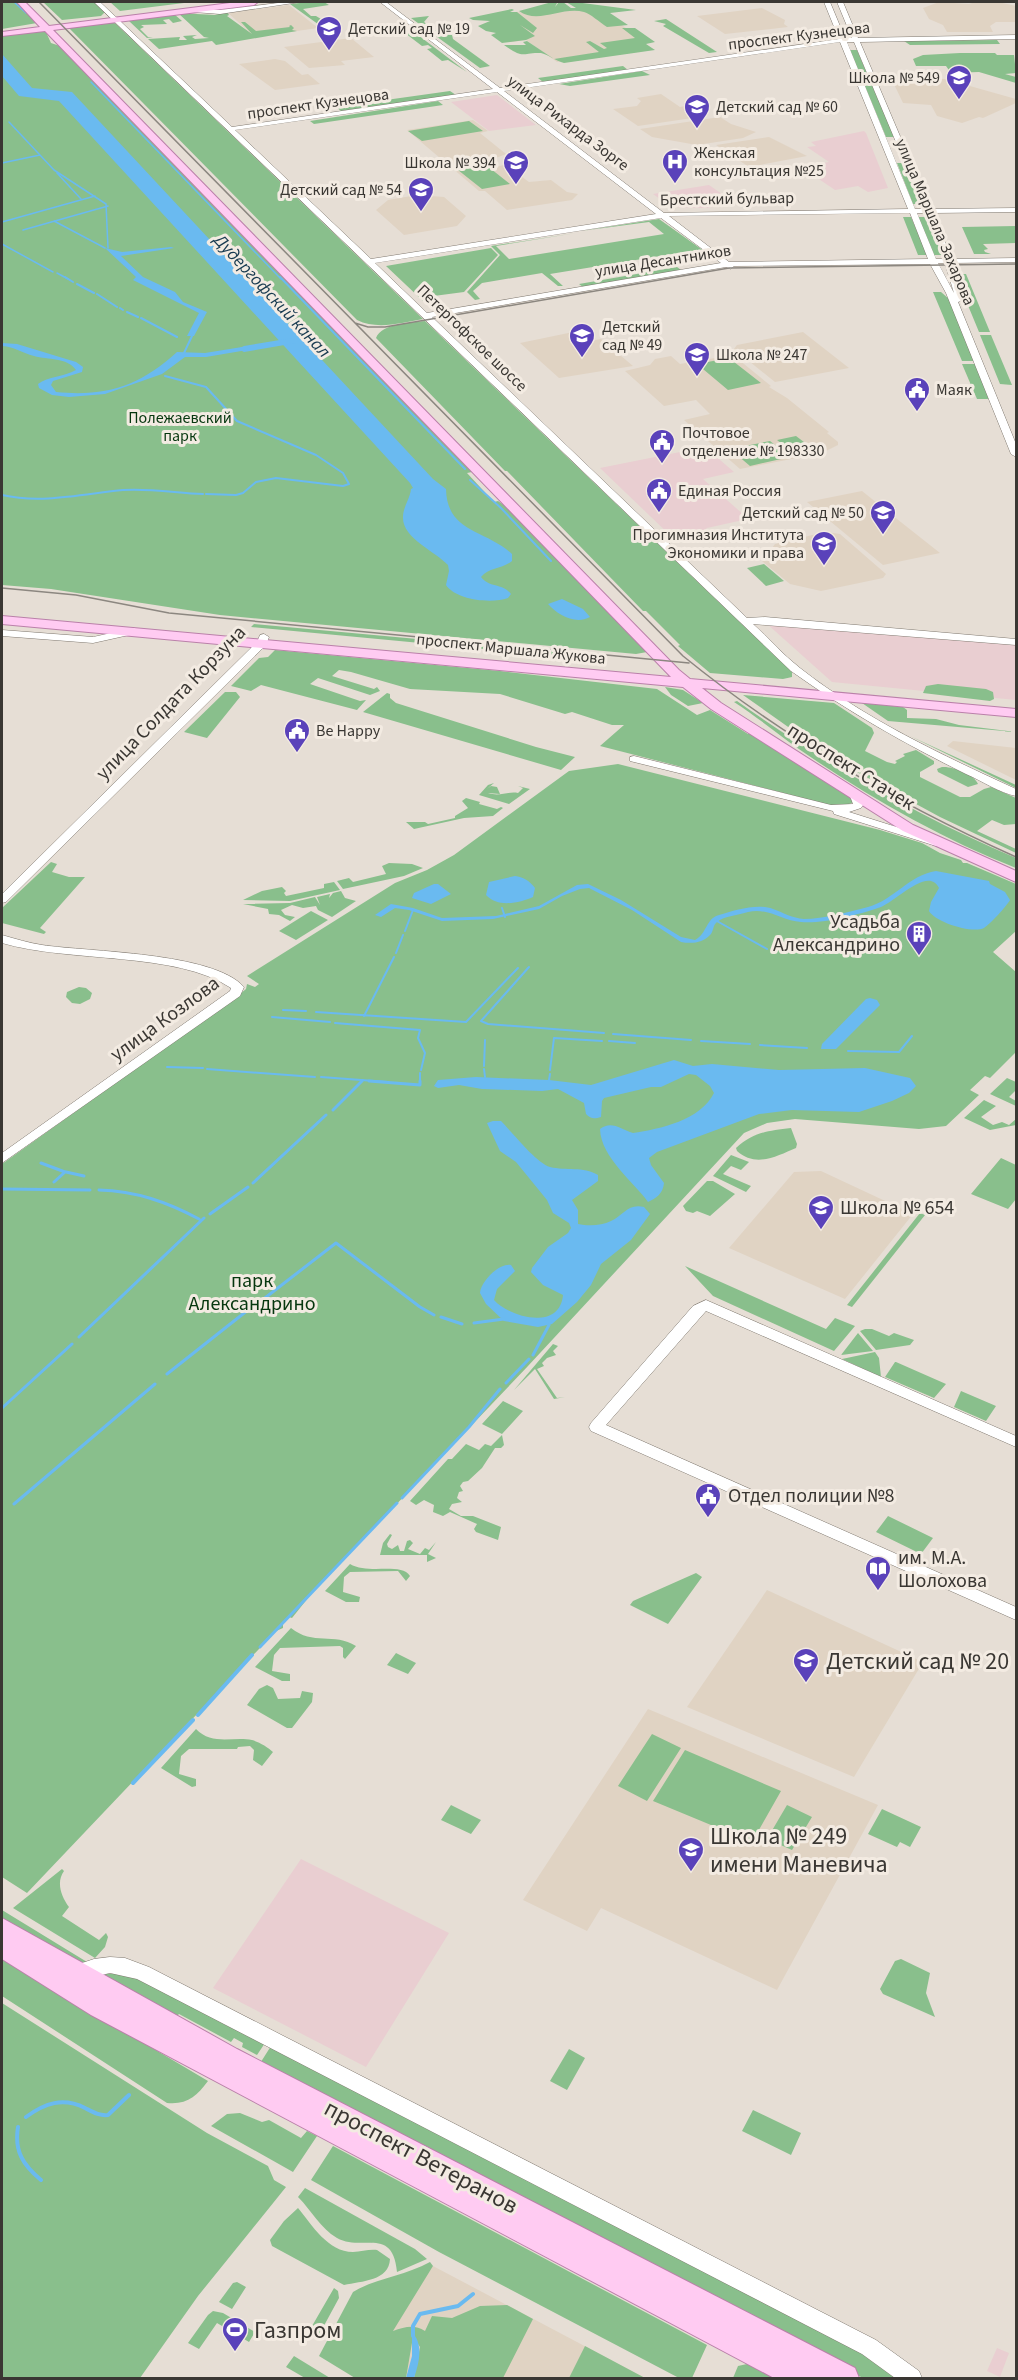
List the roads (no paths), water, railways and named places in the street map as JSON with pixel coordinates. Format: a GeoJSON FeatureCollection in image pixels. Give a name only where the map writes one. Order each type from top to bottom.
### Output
{"type":"FeatureCollection","features":[{"type":"Feature","properties":{"kind":"main road"},"geometry":{"type":"LineString","coordinates":[[21,2],[48,26]]}},
{"type":"Feature","properties":{"kind":"main road"},"geometry":{"type":"LineString","coordinates":[[27,2],[686,679]]}},
{"type":"Feature","properties":{"kind":"main road"},"geometry":{"type":"LineString","coordinates":[[114,18],[227,2]]}},
{"type":"Feature","properties":{"kind":"main road"},"geometry":{"type":"LineString","coordinates":[[2,33],[254,2]]}},
{"type":"Feature","properties":{"kind":"main road","name":"проспект Маршала Жукова"},"geometry":{"type":"LineString","coordinates":[[2,613],[260,641]]}},
{"type":"Feature","properties":{"kind":"main road","name":"проспект Маршала Жукова"},"geometry":{"type":"LineString","coordinates":[[2,620],[686,679],[1017,713]]}},
{"type":"Feature","properties":{"kind":"main road","name":"проспект Стачек"},"geometry":{"type":"LineString","coordinates":[[686,679],[723,711],[908,828],[1017,877]]}},
{"type":"Feature","properties":{"kind":"main road","name":"проспект Стачек"},"geometry":{"type":"LineString","coordinates":[[686,679],[912,824],[963,849],[1017,871]]}},
{"type":"Feature","properties":{"kind":"main road","name":"проспект Маршала Жукова"},"geometry":{"type":"LineString","coordinates":[[828,693],[1017,706]]}},
{"type":"Feature","properties":{"kind":"main road","name":"проспект Ветеранов"},"geometry":{"type":"LineString","coordinates":[[2,1928],[76,1973],[228,2057],[845,2379]]}},
{"type":"Feature","properties":{"kind":"main road","name":"проспект Ветеранов"},"geometry":{"type":"LineString","coordinates":[[2,1947],[100,2007],[801,2379]]}},
{"type":"Feature","properties":{"kind":"street","name":"Петергофское шоссе"},"geometry":{"type":"LineString","coordinates":[[97,2],[744,621],[795,669],[828,693]]}},
{"type":"Feature","properties":{"kind":"street"},"geometry":{"type":"LineString","coordinates":[[179,11],[220,12],[297,2]]}},
{"type":"Feature","properties":{"kind":"street","name":"улица Рихарда Зорге"},"geometry":{"type":"LineString","coordinates":[[382,2],[731,267]]}},
{"type":"Feature","properties":{"kind":"street","name":"улица Маршала Захарова"},"geometry":{"type":"LineString","coordinates":[[827,2],[934,264],[954,303],[1017,454]]}},
{"type":"Feature","properties":{"kind":"street","name":"улица Маршала Захарова"},"geometry":{"type":"LineString","coordinates":[[840,2],[928,211],[960,299],[1017,435]]}},
{"type":"Feature","properties":{"kind":"street","name":"проспект Кузнецова"},"geometry":{"type":"LineString","coordinates":[[230,129],[843,41],[1017,38]]}},
{"type":"Feature","properties":{"kind":"street","name":"Брестский бульвар"},"geometry":{"type":"LineString","coordinates":[[369,262],[664,215],[1017,210]]}},
{"type":"Feature","properties":{"kind":"street","name":"улица Десантников"},"geometry":{"type":"LineString","coordinates":[[949,264],[1017,260]]}},
{"type":"Feature","properties":{"kind":"street","name":"улица Десантников"},"geometry":{"type":"LineString","coordinates":[[429,319],[731,267],[949,264],[1017,267]]}},
{"type":"Feature","properties":{"kind":"street"},"geometry":{"type":"LineString","coordinates":[[744,621],[765,620],[1017,642]]}},
{"type":"Feature","properties":{"kind":"street"},"geometry":{"type":"LineString","coordinates":[[2,633],[93,640],[135,631]]}},
{"type":"Feature","properties":{"kind":"street","name":"улица Солдата Корзуна"},"geometry":{"type":"LineString","coordinates":[[2,891],[260,641]]}},
{"type":"Feature","properties":{"kind":"street","name":"улица Солдата Корзуна"},"geometry":{"type":"LineString","coordinates":[[2,900],[260,641]]}},
{"type":"Feature","properties":{"kind":"street"},"geometry":{"type":"LineString","coordinates":[[828,693],[908,741],[1017,793]]}},
{"type":"Feature","properties":{"kind":"street"},"geometry":{"type":"LineString","coordinates":[[634,759],[831,808],[937,843]]}},
{"type":"Feature","properties":{"kind":"street"},"geometry":{"type":"LineString","coordinates":[[831,808],[853,808],[858,804],[856,796]]}},
{"type":"Feature","properties":{"kind":"street","name":"улица Козлова"},"geometry":{"type":"LineString","coordinates":[[2,939],[41,949],[155,961],[215,975],[238,987],[236,993],[2,1159]]}},
{"type":"Feature","properties":{"kind":"street"},"geometry":{"type":"LineString","coordinates":[[1017,1443],[706,1305],[698,1309],[596,1427],[1017,1614]]}},
{"type":"Feature","properties":{"kind":"street"},"geometry":{"type":"LineString","coordinates":[[76,1973],[98,1965],[113,1964],[127,1966],[143,1973],[869,2347],[912,2379]]}},
{"type":"Feature","properties":{"kind":"water"},"geometry":{"type":"Polygon","coordinates":[[[2,54],[32,88],[72,92],[433,479],[446,489],[448,503],[460,522],[512,554],[512,561],[488,571],[481,577],[488,583],[508,591],[511,594],[508,598],[493,601],[474,599],[458,594],[446,585],[448,565],[413,538],[404,525],[404,510],[413,488],[410,483],[59,101],[19,96],[2,76],[2,54]]]}},
{"type":"Feature","properties":{"kind":"water"},"geometry":{"type":"Polygon","coordinates":[[[105,248],[122,252],[174,248],[121,256],[143,277],[175,292],[183,302],[207,312],[194,336],[187,336],[199,313],[133,280],[136,277],[105,248]]]}},
{"type":"Feature","properties":{"kind":"water"},"geometry":{"type":"Polygon","coordinates":[[[2,343],[17,344],[76,362],[83,367],[82,372],[53,381],[51,385],[56,392],[74,393],[107,391],[121,387],[150,373],[177,352],[205,353],[267,343],[270,346],[206,357],[185,357],[162,374],[105,394],[69,397],[52,395],[39,388],[38,384],[46,379],[76,370],[72,366],[62,361],[34,356],[2,346],[2,343]]]}},
{"type":"Feature","properties":{"kind":"water"},"geometry":{"type":"Polygon","coordinates":[[[562,599],[583,609],[590,617],[579,620],[567,618],[548,604],[562,599]]]}},
{"type":"Feature","properties":{"kind":"water"},"geometry":{"type":"Polygon","coordinates":[[[936,871],[989,881],[990,884],[1005,892],[1010,900],[984,928],[963,928],[938,919],[929,911],[939,888],[934,882],[927,881],[919,883],[878,908],[829,920],[801,922],[762,911],[724,918],[715,924],[711,934],[704,939],[689,943],[681,942],[632,910],[589,888],[562,896],[539,909],[493,919],[442,921],[409,910],[395,908],[381,917],[375,915],[391,904],[413,908],[442,918],[496,916],[539,906],[577,885],[588,884],[621,900],[681,937],[695,940],[702,934],[711,919],[732,911],[767,907],[804,919],[828,917],[877,904],[909,882],[926,873],[936,871]]]}},
{"type":"Feature","properties":{"kind":"water"},"geometry":{"type":"Polygon","coordinates":[[[515,876],[526,879],[533,885],[535,888],[533,897],[502,903],[486,895],[489,882],[515,876]]]}},
{"type":"Feature","properties":{"kind":"water"},"geometry":{"type":"Polygon","coordinates":[[[438,884],[451,894],[431,904],[412,898],[414,893],[438,884]]]}},
{"type":"Feature","properties":{"kind":"water"},"geometry":{"type":"Polygon","coordinates":[[[866,999],[877,1000],[880,1005],[836,1049],[821,1049],[822,1044],[866,999]]]}},
{"type":"Feature","properties":{"kind":"water"},"geometry":{"type":"Polygon","coordinates":[[[674,1060],[693,1066],[712,1064],[779,1070],[865,1068],[910,1078],[916,1086],[909,1093],[892,1101],[859,1112],[792,1110],[759,1114],[657,1152],[649,1158],[651,1165],[664,1183],[659,1195],[648,1202],[612,1160],[602,1140],[600,1129],[612,1125],[633,1133],[667,1126],[690,1116],[700,1110],[714,1093],[710,1086],[696,1075],[689,1074],[661,1087],[651,1087],[604,1098],[601,1117],[594,1118],[586,1114],[584,1103],[558,1089],[542,1091],[482,1089],[459,1085],[438,1088],[434,1086],[438,1080],[476,1077],[549,1080],[591,1085],[674,1060]]]}},
{"type":"Feature","properties":{"kind":"water"},"geometry":{"type":"Polygon","coordinates":[[[501,1121],[531,1154],[544,1164],[598,1175],[598,1181],[572,1200],[578,1210],[578,1224],[607,1223],[630,1208],[639,1206],[644,1207],[650,1214],[631,1240],[601,1264],[591,1285],[577,1302],[552,1324],[538,1327],[504,1321],[486,1304],[480,1293],[491,1274],[501,1267],[511,1265],[515,1271],[497,1289],[494,1300],[511,1312],[522,1316],[533,1318],[553,1314],[560,1306],[563,1295],[543,1285],[531,1272],[548,1247],[568,1233],[571,1228],[569,1223],[553,1213],[547,1200],[516,1162],[500,1151],[487,1123],[501,1121]]]}},
{"type":"Feature","properties":{"kind":"water"},"geometry":{"type":"Polygon","coordinates":[[[412,2332],[418,2343],[419,2360],[414,2378],[406,2378],[412,2356],[412,2332]]]}},
{"type":"Feature","properties":{"kind":"waterway"},"geometry":{"type":"LineString","coordinates":[[14,2],[26,13]]}},
{"type":"Feature","properties":{"kind":"waterway","name":"Дудергофский канал"},"geometry":{"type":"LineString","coordinates":[[91,82],[281,279]]}},
{"type":"Feature","properties":{"kind":"waterway"},"geometry":{"type":"LineString","coordinates":[[9,122],[40,155]]}},
{"type":"Feature","properties":{"kind":"waterway"},"geometry":{"type":"LineString","coordinates":[[2,163],[40,155]]}},
{"type":"Feature","properties":{"kind":"waterway"},"geometry":{"type":"LineString","coordinates":[[40,155],[54,170],[94,196]]}},
{"type":"Feature","properties":{"kind":"waterway"},"geometry":{"type":"LineString","coordinates":[[57,173],[81,199]]}},
{"type":"Feature","properties":{"kind":"waterway"},"geometry":{"type":"LineString","coordinates":[[2,222],[94,196]]}},
{"type":"Feature","properties":{"kind":"waterway"},"geometry":{"type":"LineString","coordinates":[[94,196],[106,204],[106,207]]}},
{"type":"Feature","properties":{"kind":"waterway"},"geometry":{"type":"LineString","coordinates":[[54,221],[106,207]]}},
{"type":"Feature","properties":{"kind":"waterway"},"geometry":{"type":"LineString","coordinates":[[106,207],[108,248]]}},
{"type":"Feature","properties":{"kind":"waterway"},"geometry":{"type":"LineString","coordinates":[[23,230],[54,221]]}},
{"type":"Feature","properties":{"kind":"waterway"},"geometry":{"type":"LineString","coordinates":[[54,221],[105,248]]}},
{"type":"Feature","properties":{"kind":"waterway"},"geometry":{"type":"LineString","coordinates":[[2,244],[53,272]]}},
{"type":"Feature","properties":{"kind":"waterway"},"geometry":{"type":"LineString","coordinates":[[57,273],[68,279]]}},
{"type":"Feature","properties":{"kind":"waterway"},"geometry":{"type":"LineString","coordinates":[[65,277],[73,282]]}},
{"type":"Feature","properties":{"kind":"waterway","name":"Дудергофский канал"},"geometry":{"type":"LineString","coordinates":[[280,277],[465,469]]}},
{"type":"Feature","properties":{"kind":"waterway"},"geometry":{"type":"LineString","coordinates":[[77,284],[94,293]]}},
{"type":"Feature","properties":{"kind":"waterway"},"geometry":{"type":"LineString","coordinates":[[97,294],[117,307]]}},
{"type":"Feature","properties":{"kind":"waterway"},"geometry":{"type":"LineString","coordinates":[[127,312],[138,317]]}},
{"type":"Feature","properties":{"kind":"waterway"},"geometry":{"type":"LineString","coordinates":[[141,318],[177,337]]}},
{"type":"Feature","properties":{"kind":"waterway"},"geometry":{"type":"LineString","coordinates":[[184,353],[192,336]]}},
{"type":"Feature","properties":{"kind":"waterway","name":"Дудергофский канал"},"geometry":{"type":"LineString","coordinates":[[244,349],[292,341]]}},
{"type":"Feature","properties":{"kind":"waterway"},"geometry":{"type":"LineString","coordinates":[[165,376],[206,387],[237,421],[316,455],[343,473],[349,484],[343,486],[276,478],[256,482],[243,493],[236,495],[206,494]]}},
{"type":"Feature","properties":{"kind":"waterway"},"geometry":{"type":"LineString","coordinates":[[470,480],[501,508],[551,561]]}},
{"type":"Feature","properties":{"kind":"waterway"},"geometry":{"type":"LineString","coordinates":[[2,495],[32,499],[123,490],[203,494]]}},
{"type":"Feature","properties":{"kind":"waterway"},"geometry":{"type":"LineString","coordinates":[[502,908],[505,917]]}},
{"type":"Feature","properties":{"kind":"waterway"},"geometry":{"type":"LineString","coordinates":[[405,931],[413,910]]}},
{"type":"Feature","properties":{"kind":"waterway"},"geometry":{"type":"LineString","coordinates":[[715,920],[767,949]]}},
{"type":"Feature","properties":{"kind":"waterway"},"geometry":{"type":"LineString","coordinates":[[396,953],[403,935]]}},
{"type":"Feature","properties":{"kind":"waterway"},"geometry":{"type":"LineString","coordinates":[[364,1015],[394,957]]}},
{"type":"Feature","properties":{"kind":"waterway"},"geometry":{"type":"LineString","coordinates":[[529,967],[481,1021],[488,1024],[604,1033]]}},
{"type":"Feature","properties":{"kind":"waterway"},"geometry":{"type":"LineString","coordinates":[[364,1015],[466,1022],[518,968]]}},
{"type":"Feature","properties":{"kind":"waterway"},"geometry":{"type":"LineString","coordinates":[[283,1010],[306,1011]]}},
{"type":"Feature","properties":{"kind":"waterway"},"geometry":{"type":"LineString","coordinates":[[316,1012],[364,1015]]}},
{"type":"Feature","properties":{"kind":"waterway"},"geometry":{"type":"LineString","coordinates":[[272,1017],[330,1022]]}},
{"type":"Feature","properties":{"kind":"waterway"},"geometry":{"type":"LineString","coordinates":[[335,1023],[420,1030],[418,1038],[425,1053],[421,1070]]}},
{"type":"Feature","properties":{"kind":"waterway"},"geometry":{"type":"LineString","coordinates":[[613,1034],[691,1040]]}},
{"type":"Feature","properties":{"kind":"waterway"},"geometry":{"type":"LineString","coordinates":[[848,1051],[899,1052],[912,1036]]}},
{"type":"Feature","properties":{"kind":"waterway"},"geometry":{"type":"LineString","coordinates":[[550,1070],[554,1038],[602,1041]]}},
{"type":"Feature","properties":{"kind":"waterway"},"geometry":{"type":"LineString","coordinates":[[484,1066],[485,1040]]}},
{"type":"Feature","properties":{"kind":"waterway"},"geometry":{"type":"LineString","coordinates":[[609,1041],[635,1043]]}},
{"type":"Feature","properties":{"kind":"waterway"},"geometry":{"type":"LineString","coordinates":[[701,1041],[750,1044]]}},
{"type":"Feature","properties":{"kind":"waterway"},"geometry":{"type":"LineString","coordinates":[[760,1045],[807,1048]]}},
{"type":"Feature","properties":{"kind":"waterway"},"geometry":{"type":"LineString","coordinates":[[167,1067],[203,1068]]}},
{"type":"Feature","properties":{"kind":"waterway"},"geometry":{"type":"LineString","coordinates":[[207,1069],[315,1077]]}},
{"type":"Feature","properties":{"kind":"waterway"},"geometry":{"type":"LineString","coordinates":[[484,1069],[485,1077]]}},
{"type":"Feature","properties":{"kind":"waterway"},"geometry":{"type":"LineString","coordinates":[[369,1081],[420,1085],[420,1073]]}},
{"type":"Feature","properties":{"kind":"waterway"},"geometry":{"type":"LineString","coordinates":[[549,1080],[550,1074]]}},
{"type":"Feature","properties":{"kind":"waterway"},"geometry":{"type":"LineString","coordinates":[[321,1077],[363,1080]]}},
{"type":"Feature","properties":{"kind":"waterway"},"geometry":{"type":"LineString","coordinates":[[333,1110],[363,1080]]}},
{"type":"Feature","properties":{"kind":"waterway"},"geometry":{"type":"LineString","coordinates":[[363,1080],[388,1082]]}},
{"type":"Feature","properties":{"kind":"waterway"},"geometry":{"type":"LineString","coordinates":[[253,1183],[326,1115]]}},
{"type":"Feature","properties":{"kind":"waterway"},"geometry":{"type":"LineString","coordinates":[[41,1163],[65,1172],[54,1182]]}},
{"type":"Feature","properties":{"kind":"waterway"},"geometry":{"type":"LineString","coordinates":[[66,1172],[84,1176]]}},
{"type":"Feature","properties":{"kind":"waterway"},"geometry":{"type":"LineString","coordinates":[[210,1214],[248,1187]]}},
{"type":"Feature","properties":{"kind":"waterway"},"geometry":{"type":"LineString","coordinates":[[2,1189],[90,1190]]}},
{"type":"Feature","properties":{"kind":"waterway"},"geometry":{"type":"LineString","coordinates":[[99,1190],[151,1199],[175,1207],[199,1219]]}},
{"type":"Feature","properties":{"kind":"waterway"},"geometry":{"type":"LineString","coordinates":[[79,1337],[204,1218]]}},
{"type":"Feature","properties":{"kind":"waterway"},"geometry":{"type":"LineString","coordinates":[[261,1301],[336,1243],[420,1307],[434,1315]]}},
{"type":"Feature","properties":{"kind":"waterway"},"geometry":{"type":"LineString","coordinates":[[167,1374],[253,1306]]}},
{"type":"Feature","properties":{"kind":"waterway"},"geometry":{"type":"LineString","coordinates":[[441,1317],[462,1324]]}},
{"type":"Feature","properties":{"kind":"waterway"},"geometry":{"type":"LineString","coordinates":[[474,1323],[504,1319]]}},
{"type":"Feature","properties":{"kind":"waterway"},"geometry":{"type":"LineString","coordinates":[[533,1355],[549,1325]]}},
{"type":"Feature","properties":{"kind":"waterway"},"geometry":{"type":"LineString","coordinates":[[2,1408],[72,1344]]}},
{"type":"Feature","properties":{"kind":"waterway"},"geometry":{"type":"LineString","coordinates":[[506,1383],[529,1359]]}},
{"type":"Feature","properties":{"kind":"waterway"},"geometry":{"type":"LineString","coordinates":[[14,1504],[155,1384]]}},
{"type":"Feature","properties":{"kind":"waterway"},"geometry":{"type":"LineString","coordinates":[[402,1498],[469,1427],[500,1389]]}},
{"type":"Feature","properties":{"kind":"waterway"},"geometry":{"type":"LineString","coordinates":[[260,1647],[397,1503]]}},
{"type":"Feature","properties":{"kind":"waterway"},"geometry":{"type":"LineString","coordinates":[[198,1715],[252,1655]]}},
{"type":"Feature","properties":{"kind":"waterway"},"geometry":{"type":"LineString","coordinates":[[133,1783],[193,1720]]}},
{"type":"Feature","properties":{"kind":"waterway"},"geometry":{"type":"LineString","coordinates":[[26,2117],[47,2105],[62,2102],[108,2115],[129,2095]]}},
{"type":"Feature","properties":{"kind":"waterway"},"geometry":{"type":"LineString","coordinates":[[18,2127],[17,2143],[21,2157],[29,2169],[41,2180]]}},
{"type":"Feature","properties":{"kind":"waterway"},"geometry":{"type":"LineString","coordinates":[[413,2336],[413,2326],[420,2314],[458,2306],[473,2294]]}},
{"type":"Feature","properties":{"kind":"tram line"},"geometry":{"type":"LineString","coordinates":[[39,2],[355,323]]}},
{"type":"Feature","properties":{"kind":"tram line"},"geometry":{"type":"LineString","coordinates":[[355,323],[368,327],[385,327],[729,268],[1016,264]]}},
{"type":"Feature","properties":{"kind":"tram line"},"geometry":{"type":"LineString","coordinates":[[355,323],[683,656],[761,715],[843,767],[885,792],[1016,857]]}},
{"type":"Feature","properties":{"kind":"tram line"},"geometry":{"type":"LineString","coordinates":[[2,588],[76,595],[169,613],[689,663]]}},
{"type":"Feature","properties":{"kind":"place","name":"Детский сад № 19"},"geometry":{"type":"Point","coordinates":[329,52]}},
{"type":"Feature","properties":{"kind":"place","name":"Школа № 549"},"geometry":{"type":"Point","coordinates":[959,101]}},
{"type":"Feature","properties":{"kind":"place","name":"Детский сад № 60"},"geometry":{"type":"Point","coordinates":[697,130]}},
{"type":"Feature","properties":{"kind":"place","name":"Женская консультация №25"},"geometry":{"type":"Point","coordinates":[675,185]}},
{"type":"Feature","properties":{"kind":"place","name":"Школа № 394"},"geometry":{"type":"Point","coordinates":[516,186]}},
{"type":"Feature","properties":{"kind":"place","name":"Детский сад № 54"},"geometry":{"type":"Point","coordinates":[421,213]}},
{"type":"Feature","properties":{"kind":"place","name":"Детский сад № 49"},"geometry":{"type":"Point","coordinates":[582,359]}},
{"type":"Feature","properties":{"kind":"place","name":"Школа № 247"},"geometry":{"type":"Point","coordinates":[697,378]}},
{"type":"Feature","properties":{"kind":"place","name":"Маяк"},"geometry":{"type":"Point","coordinates":[917,413]}},
{"type":"Feature","properties":{"kind":"place","name":"Почтовое отделение № 198330"},"geometry":{"type":"Point","coordinates":[662,465]}},
{"type":"Feature","properties":{"kind":"place","name":"Единая Россия"},"geometry":{"type":"Point","coordinates":[659,514]}},
{"type":"Feature","properties":{"kind":"place","name":"Детский сад № 50"},"geometry":{"type":"Point","coordinates":[883,536]}},
{"type":"Feature","properties":{"kind":"place","name":"Прогимназия Института Экономики и права"},"geometry":{"type":"Point","coordinates":[824,567]}},
{"type":"Feature","properties":{"kind":"place","name":"Be Happy"},"geometry":{"type":"Point","coordinates":[297,754]}},
{"type":"Feature","properties":{"kind":"place","name":"Усадьба Александрино"},"geometry":{"type":"Point","coordinates":[919,957]}},
{"type":"Feature","properties":{"kind":"place","name":"Школа № 654"},"geometry":{"type":"Point","coordinates":[821,1231]}},
{"type":"Feature","properties":{"kind":"place","name":"Отдел полиции №8"},"geometry":{"type":"Point","coordinates":[708,1519]}},
{"type":"Feature","properties":{"kind":"place","name":"им. М.А. Шолохова"},"geometry":{"type":"Point","coordinates":[878,1592]}},
{"type":"Feature","properties":{"kind":"place","name":"Детский сад № 20"},"geometry":{"type":"Point","coordinates":[806,1684]}},
{"type":"Feature","properties":{"kind":"place","name":"Школа № 249 имени Маневича"},"geometry":{"type":"Point","coordinates":[691,1873]}},
{"type":"Feature","properties":{"kind":"place","name":"Газпром"},"geometry":{"type":"Point","coordinates":[235,2353]}},
{"type":"Feature","properties":{"kind":"park label","name":"Полежаевский парк"},"geometry":{"type":"Point","coordinates":[180,427]}},
{"type":"Feature","properties":{"kind":"park label","name":"парк Александрино"},"geometry":{"type":"Point","coordinates":[252,1292]}}]}
